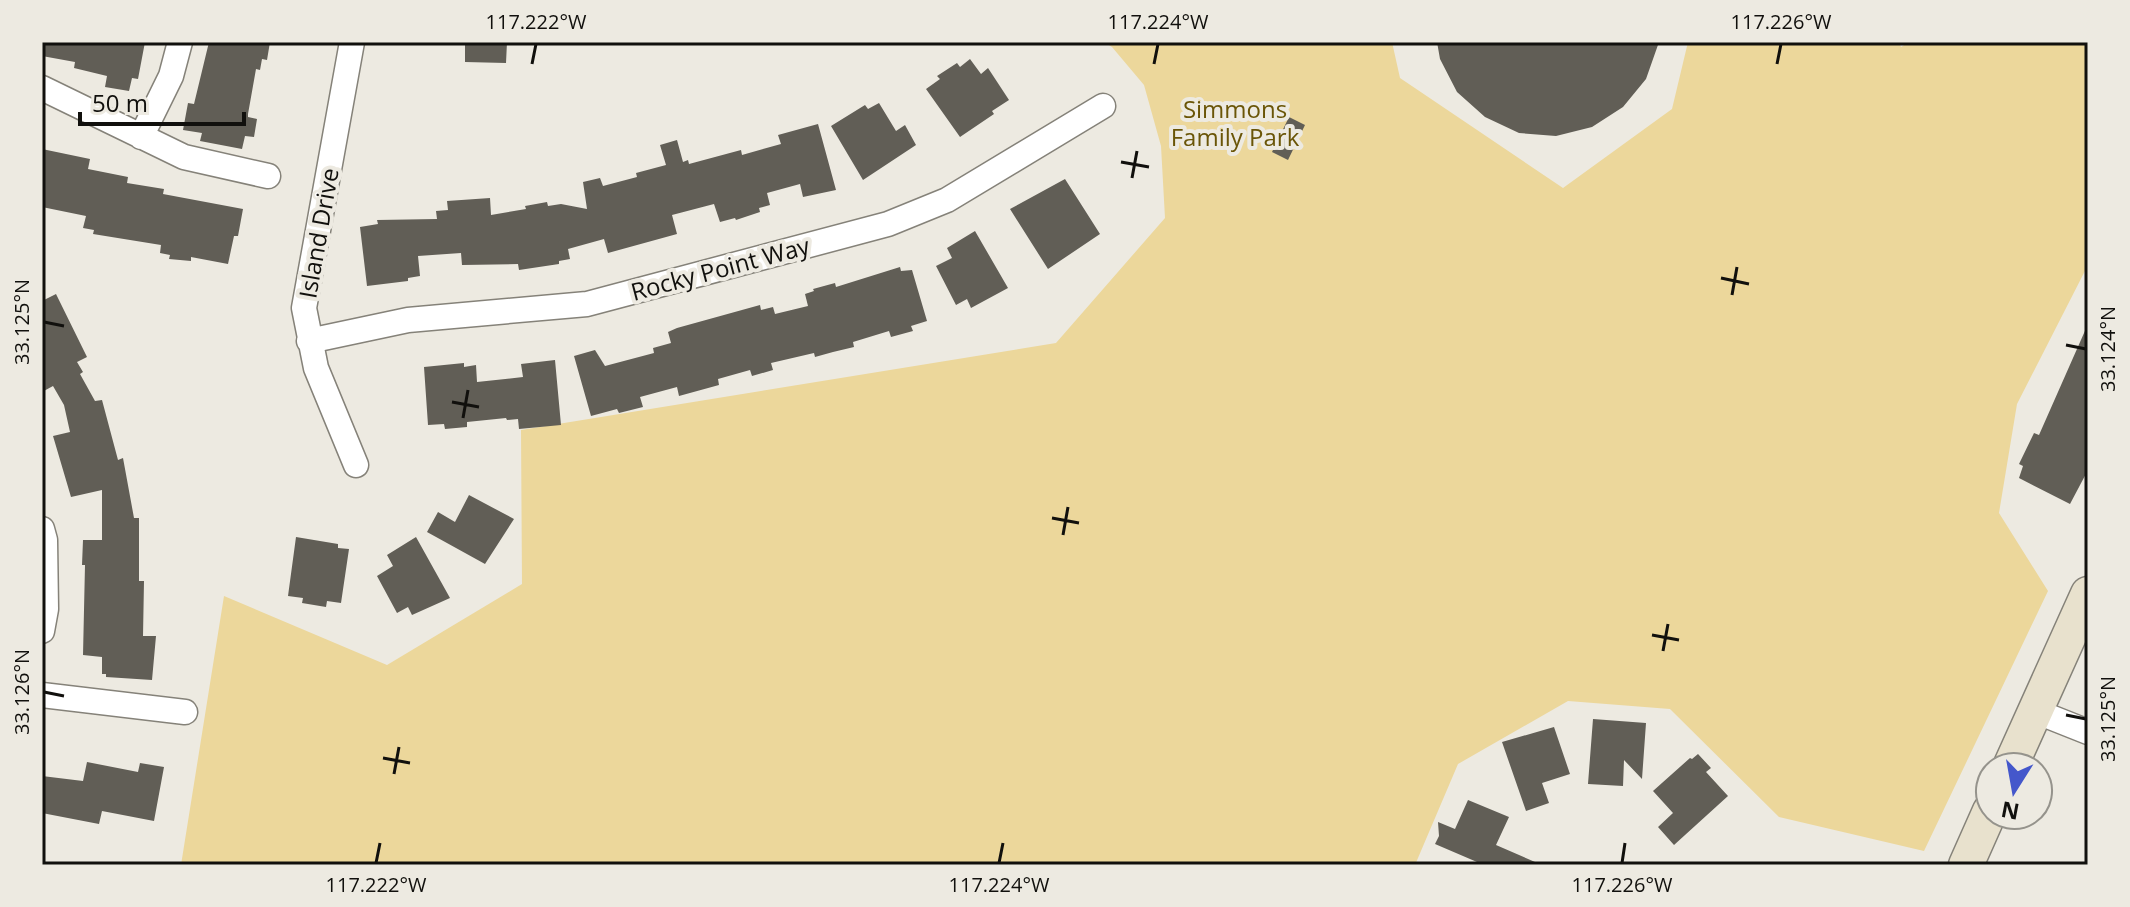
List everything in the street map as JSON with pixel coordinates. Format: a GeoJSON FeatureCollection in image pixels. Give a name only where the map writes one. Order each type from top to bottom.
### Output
{"type":"FeatureCollection","features":[{"type":"Feature","properties":{"kind":"street"},"geometry":{"type":"LineString","coordinates":[[141,137],[171,76],[180,42]]}},
{"type":"Feature","properties":{"kind":"street","name":"Island Drive"},"geometry":{"type":"LineString","coordinates":[[352,42],[304,308],[316,368],[356,465]]}},
{"type":"Feature","properties":{"kind":"street"},"geometry":{"type":"LineString","coordinates":[[42,88],[184,157],[268,176]]}},
{"type":"Feature","properties":{"kind":"street","name":"Rocky Point Way"},"geometry":{"type":"LineString","coordinates":[[309,341],[408,320],[587,304],[888,224],[947,200],[1103,106]]}},
{"type":"Feature","properties":{"kind":"street"},"geometry":{"type":"LineString","coordinates":[[42,529],[46,595],[42,631]]}},
{"type":"Feature","properties":{"kind":"street"},"geometry":{"type":"LineString","coordinates":[[2017,751],[2088,594]]}},
{"type":"Feature","properties":{"kind":"street"},"geometry":{"type":"LineString","coordinates":[[42,695],[185,712]]}},
{"type":"Feature","properties":{"kind":"street"},"geometry":{"type":"LineString","coordinates":[[2035,711],[2088,732]]}},
{"type":"Feature","properties":{"kind":"street"},"geometry":{"type":"LineString","coordinates":[[1966,865],[1981,831]]}},
{"type":"Feature","properties":{"kind":"green space","name":"Simmons Family Park"},"geometry":{"type":"Polygon","coordinates":[[[1104,42],[1392,42],[1400,78],[1563,188],[1672,109],[1688,42],[1899,42],[1901,47],[1909,42],[2088,42],[2088,265],[2017,404],[1999,513],[2048,591],[1924,851],[1779,817],[1670,709],[1568,701],[1458,764],[1415,865],[181,865],[224,596],[387,665],[522,584],[521,430],[1056,343],[1165,218],[1161,146],[1144,85],[1112,47],[1104,42]]]}},
{"type":"Feature","properties":{"kind":"building"},"geometry":{"type":"Polygon","coordinates":[[[42,42],[145,42],[138,79],[132,78],[129,91],[105,87],[107,76],[74,68],[75,62],[42,56],[42,42]]]}},
{"type":"Feature","properties":{"kind":"building"},"geometry":{"type":"Polygon","coordinates":[[[209,42],[270,42],[267,60],[262,59],[260,70],[256,69],[248,114],[248,117],[257,119],[254,137],[245,136],[242,149],[200,141],[202,133],[183,130],[188,103],[194,104],[209,42]]]}},
{"type":"Feature","properties":{"kind":"building"},"geometry":{"type":"Polygon","coordinates":[[[465,42],[507,42],[506,63],[465,62],[465,42]]]}},
{"type":"Feature","properties":{"kind":"building"},"geometry":{"type":"Polygon","coordinates":[[[1437,42],[1659,42],[1646,79],[1623,107],[1592,127],[1556,136],[1519,133],[1485,117],[1457,92],[1440,59],[1437,42]]]}},
{"type":"Feature","properties":{"kind":"building"},"geometry":{"type":"Polygon","coordinates":[[[970,59],[981,74],[988,68],[1009,100],[960,137],[926,89],[940,79],[937,76],[957,63],[960,67],[970,59]]]}},
{"type":"Feature","properties":{"kind":"building"},"geometry":{"type":"Polygon","coordinates":[[[879,103],[896,131],[905,125],[916,145],[863,180],[831,126],[865,105],[868,109],[879,103]]]}},
{"type":"Feature","properties":{"kind":"building"},"geometry":{"type":"Polygon","coordinates":[[[1289,117],[1305,125],[1288,160],[1272,152],[1289,117]]]}},
{"type":"Feature","properties":{"kind":"building"},"geometry":{"type":"Polygon","coordinates":[[[818,124],[836,190],[803,197],[800,184],[767,193],[770,205],[736,220],[720,222],[714,204],[672,215],[677,234],[608,253],[604,239],[568,249],[570,259],[559,261],[559,264],[519,270],[518,264],[462,265],[461,253],[418,256],[420,276],[408,278],[408,281],[367,286],[360,227],[378,224],[377,220],[437,219],[436,211],[448,210],[447,201],[490,198],[491,215],[547,202],[548,206],[561,204],[587,209],[583,182],[600,178],[603,186],[666,165],[660,145],[677,140],[683,162],[688,160],[689,164],[741,150],[742,155],[781,144],[778,135],[818,124]]]}},
{"type":"Feature","properties":{"kind":"building"},"geometry":{"type":"Polygon","coordinates":[[[42,149],[90,159],[88,169],[128,177],[127,183],[164,189],[163,194],[243,209],[228,264],[191,257],[191,261],[169,259],[170,255],[160,253],[161,245],[93,234],[94,230],[83,228],[86,216],[42,207],[42,149]]]}},
{"type":"Feature","properties":{"kind":"building"},"geometry":{"type":"Polygon","coordinates":[[[1065,179],[1100,234],[1048,269],[1010,209],[1065,179]]]}},
{"type":"Feature","properties":{"kind":"building"},"geometry":{"type":"Polygon","coordinates":[[[975,231],[1008,288],[971,308],[967,299],[956,305],[936,266],[952,258],[947,248],[975,231]]]}},
{"type":"Feature","properties":{"kind":"building"},"geometry":{"type":"Polygon","coordinates":[[[900,267],[901,271],[912,270],[927,321],[911,326],[913,331],[891,337],[889,331],[853,342],[854,347],[815,357],[814,353],[771,363],[773,370],[752,376],[750,370],[718,379],[719,385],[679,396],[677,387],[640,397],[643,407],[619,413],[617,409],[591,416],[574,356],[595,350],[605,366],[654,353],[653,348],[671,343],[668,332],[677,328],[760,305],[761,310],[773,307],[775,314],[808,306],[805,294],[813,289],[835,283],[836,287],[900,267]]]}},
{"type":"Feature","properties":{"kind":"building"},"geometry":{"type":"Polygon","coordinates":[[[56,294],[87,357],[77,362],[83,372],[80,374],[95,401],[102,400],[118,460],[123,458],[134,518],[139,518],[139,581],[144,581],[143,636],[156,636],[152,680],[106,677],[102,674],[102,657],[83,655],[83,540],[102,540],[102,490],[71,497],[53,436],[70,432],[64,405],[53,386],[42,392],[42,301],[56,294]]]}},
{"type":"Feature","properties":{"kind":"building"},"geometry":{"type":"Polygon","coordinates":[[[2088,324],[2088,470],[2070,504],[2019,478],[2023,466],[2019,464],[2034,433],[2039,435],[2088,324]]]}},
{"type":"Feature","properties":{"kind":"building"},"geometry":{"type":"Polygon","coordinates":[[[555,360],[561,425],[519,429],[518,419],[506,418],[467,422],[467,427],[445,429],[444,424],[428,425],[424,367],[464,363],[464,367],[476,365],[477,382],[523,377],[521,364],[555,360]]]}},
{"type":"Feature","properties":{"kind":"building"},"geometry":{"type":"Polygon","coordinates":[[[469,495],[514,519],[485,564],[427,532],[438,512],[455,522],[469,495]]]}},
{"type":"Feature","properties":{"kind":"building"},"geometry":{"type":"Polygon","coordinates":[[[296,537],[338,544],[338,548],[349,549],[341,603],[327,601],[326,607],[302,603],[303,598],[288,596],[296,537]]]}},
{"type":"Feature","properties":{"kind":"building"},"geometry":{"type":"Polygon","coordinates":[[[416,537],[450,598],[412,615],[408,607],[397,613],[377,576],[393,566],[387,555],[416,537]]]}},
{"type":"Feature","properties":{"kind":"building"},"geometry":{"type":"Polygon","coordinates":[[[1593,719],[1646,723],[1642,779],[1624,760],[1623,786],[1588,784],[1593,719]]]}},
{"type":"Feature","properties":{"kind":"building"},"geometry":{"type":"Polygon","coordinates":[[[1554,727],[1570,774],[1542,783],[1549,803],[1526,811],[1502,742],[1554,727]]]}},
{"type":"Feature","properties":{"kind":"building"},"geometry":{"type":"Polygon","coordinates":[[[1698,754],[1711,768],[1706,772],[1728,796],[1674,845],[1658,827],[1673,813],[1653,791],[1698,754]]]}},
{"type":"Feature","properties":{"kind":"building"},"geometry":{"type":"Polygon","coordinates":[[[87,762],[138,772],[140,763],[164,767],[154,821],[102,811],[99,824],[42,813],[42,776],[83,781],[87,762]]]}},
{"type":"Feature","properties":{"kind":"building"},"geometry":{"type":"Polygon","coordinates":[[[1468,800],[1509,817],[1496,845],[1542,865],[1484,865],[1435,844],[1439,836],[1438,822],[1455,829],[1468,800]]]}}]}
